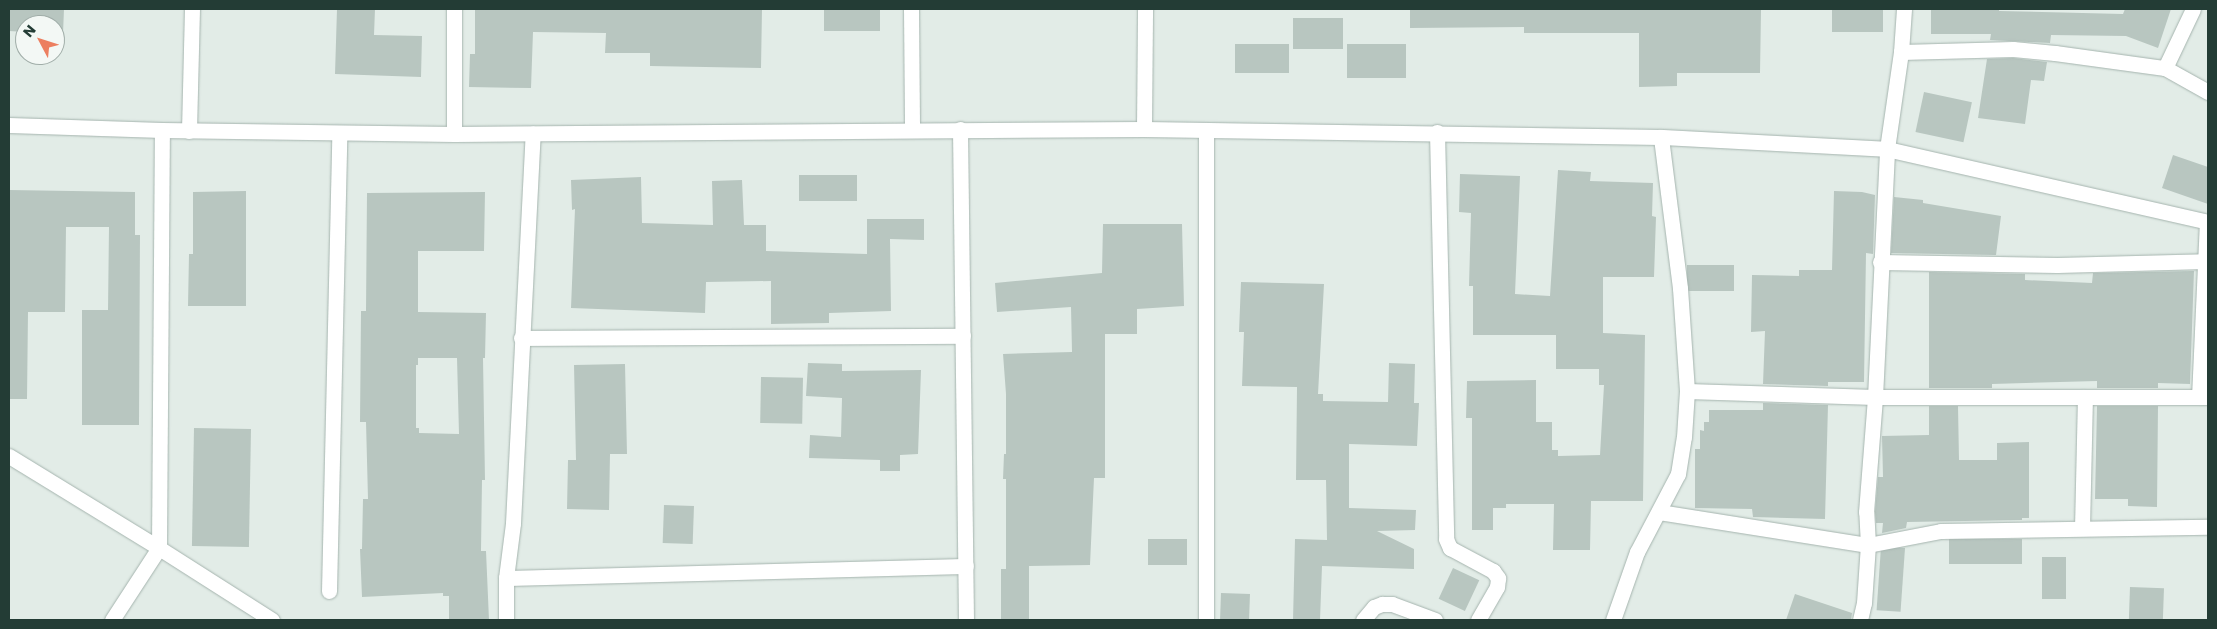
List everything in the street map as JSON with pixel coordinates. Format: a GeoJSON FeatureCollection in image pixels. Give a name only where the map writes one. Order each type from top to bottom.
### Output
{"type":"FeatureCollection","features":[{"type":"Feature","properties":{"kind":"street"},"geometry":{"type":"LineString","coordinates":[[189,131],[192,9]]}},
{"type":"Feature","properties":{"kind":"street"},"geometry":{"type":"LineString","coordinates":[[454,9],[454,134]]}},
{"type":"Feature","properties":{"kind":"street"},"geometry":{"type":"LineString","coordinates":[[911,9],[912,129]]}},
{"type":"Feature","properties":{"kind":"street"},"geometry":{"type":"LineString","coordinates":[[1144,129],[1145,9]]}},
{"type":"Feature","properties":{"kind":"street"},"geometry":{"type":"LineString","coordinates":[[1860,620],[1864,602],[1868,544],[1866,512],[1876,397],[1880,262],[1887,149],[1901,52],[1904,9]]}},
{"type":"Feature","properties":{"kind":"street"},"geometry":{"type":"LineString","coordinates":[[2165,68],[2193,9]]}},
{"type":"Feature","properties":{"kind":"street"},"geometry":{"type":"LineString","coordinates":[[1901,52],[2013,49],[2055,52],[2165,68],[2208,92]]}},
{"type":"Feature","properties":{"kind":"street"},"geometry":{"type":"LineString","coordinates":[[9,125],[189,131],[454,134],[828,133],[912,129],[1144,129],[1437,132],[1660,137],[1887,149],[2207,222],[2204,397],[1876,397],[1687,391]]}},
{"type":"Feature","properties":{"kind":"street"},"geometry":{"type":"LineString","coordinates":[[960,129],[966,620]]}},
{"type":"Feature","properties":{"kind":"street"},"geometry":{"type":"LineString","coordinates":[[112,620],[159,548],[162,130]]}},
{"type":"Feature","properties":{"kind":"street"},"geometry":{"type":"LineString","coordinates":[[1206,131],[1206,620]]}},
{"type":"Feature","properties":{"kind":"street"},"geometry":{"type":"LineString","coordinates":[[1437,132],[1446,539],[1450,548],[1493,571],[1498,578],[1497,587],[1478,620]]}},
{"type":"Feature","properties":{"kind":"street"},"geometry":{"type":"LineString","coordinates":[[329,591],[339,133]]}},
{"type":"Feature","properties":{"kind":"street"},"geometry":{"type":"LineString","coordinates":[[506,620],[506,578],[513,523],[521,338],[533,134]]}},
{"type":"Feature","properties":{"kind":"street"},"geometry":{"type":"LineString","coordinates":[[1613,620],[1636,552],[1660,512],[1678,474],[1687,391],[1680,288],[1660,137]]}},
{"type":"Feature","properties":{"kind":"street"},"geometry":{"type":"LineString","coordinates":[[1880,262],[2057,265],[2205,261]]}},
{"type":"Feature","properties":{"kind":"street"},"geometry":{"type":"LineString","coordinates":[[521,338],[963,336]]}},
{"type":"Feature","properties":{"kind":"street"},"geometry":{"type":"LineString","coordinates":[[2082,528],[2085,397]]}},
{"type":"Feature","properties":{"kind":"street"},"geometry":{"type":"LineString","coordinates":[[9,456],[272,620]]}},
{"type":"Feature","properties":{"kind":"street"},"geometry":{"type":"LineString","coordinates":[[1660,512],[1868,544],[1941,531],[2208,527]]}},
{"type":"Feature","properties":{"kind":"street"},"geometry":{"type":"LineString","coordinates":[[506,578],[966,566]]}},
{"type":"Feature","properties":{"kind":"street"},"geometry":{"type":"LineString","coordinates":[[1363,620],[1374,607],[1382,604],[1392,604],[1435,620]]}},
{"type":"Feature","properties":{"kind":"building"},"geometry":{"type":"Polygon","coordinates":[[[9,9],[64,9],[64,15],[15,15],[15,31],[9,31],[9,9]]]}},
{"type":"Feature","properties":{"kind":"building"},"geometry":{"type":"Polygon","coordinates":[[[337,9],[375,9],[374,35],[422,36],[421,77],[335,74],[337,9]]]}},
{"type":"Feature","properties":{"kind":"building"},"geometry":{"type":"Polygon","coordinates":[[[475,9],[762,9],[761,68],[650,66],[650,53],[605,53],[606,33],[533,32],[531,88],[469,87],[470,54],[475,54],[475,9]]]}},
{"type":"Feature","properties":{"kind":"building"},"geometry":{"type":"Polygon","coordinates":[[[824,9],[880,9],[880,31],[824,31],[824,9]]]}},
{"type":"Feature","properties":{"kind":"building"},"geometry":{"type":"Polygon","coordinates":[[[1410,9],[1761,9],[1760,73],[1677,73],[1677,86],[1639,87],[1639,33],[1524,33],[1524,27],[1410,28],[1410,9]]]}},
{"type":"Feature","properties":{"kind":"building"},"geometry":{"type":"Polygon","coordinates":[[[1832,9],[1883,9],[1883,32],[1832,32],[1832,9]]]}},
{"type":"Feature","properties":{"kind":"building"},"geometry":{"type":"Polygon","coordinates":[[[1931,9],[1999,9],[1999,11],[2123,14],[2125,9],[2171,9],[2158,48],[2126,36],[2051,35],[2050,43],[1990,40],[1991,34],[1931,34],[1931,9]]]}},
{"type":"Feature","properties":{"kind":"building"},"geometry":{"type":"Polygon","coordinates":[[[1293,18],[1343,18],[1343,49],[1293,49],[1293,18]]]}},
{"type":"Feature","properties":{"kind":"building"},"geometry":{"type":"Polygon","coordinates":[[[1235,44],[1289,44],[1289,73],[1235,73],[1235,44]]]}},
{"type":"Feature","properties":{"kind":"building"},"geometry":{"type":"Polygon","coordinates":[[[1347,44],[1406,44],[1406,78],[1347,78],[1347,44]]]}},
{"type":"Feature","properties":{"kind":"building"},"geometry":{"type":"Polygon","coordinates":[[[2013,58],[2047,62],[2044,81],[2031,80],[2025,124],[1978,118],[1987,59],[2013,58]]]}},
{"type":"Feature","properties":{"kind":"building"},"geometry":{"type":"Polygon","coordinates":[[[1924,92],[1972,102],[1963,142],[1915,132],[1924,92]]]}},
{"type":"Feature","properties":{"kind":"building"},"geometry":{"type":"Polygon","coordinates":[[[2173,155],[2208,167],[2208,204],[2162,188],[2173,155]]]}},
{"type":"Feature","properties":{"kind":"building"},"geometry":{"type":"Polygon","coordinates":[[[1558,170],[1591,172],[1590,181],[1653,183],[1652,216],[1656,217],[1654,277],[1603,277],[1603,333],[1645,335],[1643,501],[1591,501],[1590,550],[1553,550],[1554,504],[1506,504],[1506,508],[1493,508],[1493,530],[1472,530],[1472,418],[1466,418],[1467,381],[1536,380],[1536,422],[1552,422],[1552,450],[1558,450],[1558,456],[1600,455],[1604,385],[1599,385],[1599,369],[1556,369],[1556,335],[1473,335],[1473,286],[1469,286],[1471,213],[1459,212],[1460,174],[1520,176],[1515,294],[1550,296],[1558,170]]]}},
{"type":"Feature","properties":{"kind":"building"},"geometry":{"type":"Polygon","coordinates":[[[799,175],[857,175],[857,201],[799,201],[799,175]]]}},
{"type":"Feature","properties":{"kind":"building"},"geometry":{"type":"Polygon","coordinates":[[[641,177],[642,223],[713,225],[712,181],[742,180],[744,225],[766,225],[766,251],[867,254],[867,219],[924,219],[924,240],[890,239],[891,311],[829,313],[829,323],[771,324],[771,281],[706,282],[705,313],[571,308],[575,209],[572,210],[571,180],[641,177]]]}},
{"type":"Feature","properties":{"kind":"building"},"geometry":{"type":"Polygon","coordinates":[[[9,190],[135,192],[135,235],[140,235],[139,425],[82,425],[82,310],[108,310],[109,227],[66,227],[65,312],[28,312],[27,399],[9,399],[9,190]]]}},
{"type":"Feature","properties":{"kind":"building"},"geometry":{"type":"Polygon","coordinates":[[[246,191],[246,306],[188,306],[189,254],[193,254],[193,192],[246,191]]]}},
{"type":"Feature","properties":{"kind":"building"},"geometry":{"type":"Polygon","coordinates":[[[1834,191],[1862,192],[1875,195],[1873,254],[1866,253],[1864,382],[1828,382],[1828,386],[1763,384],[1765,331],[1751,332],[1752,275],[1799,276],[1799,270],[1832,270],[1834,191]]]}},
{"type":"Feature","properties":{"kind":"building"},"geometry":{"type":"Polygon","coordinates":[[[485,192],[484,251],[418,251],[418,312],[486,313],[485,358],[483,358],[485,480],[482,480],[481,551],[486,551],[489,620],[449,620],[449,596],[443,596],[443,593],[362,597],[360,549],[362,549],[363,499],[368,499],[366,422],[360,422],[361,311],[366,311],[367,193],[485,192]],[[418,358],[418,365],[416,365],[416,428],[419,428],[419,433],[459,434],[457,358],[418,358]]]}},
{"type":"Feature","properties":{"kind":"building"},"geometry":{"type":"Polygon","coordinates":[[[1894,197],[1923,200],[1923,203],[2001,216],[1996,255],[1891,253],[1894,197]]]}},
{"type":"Feature","properties":{"kind":"building"},"geometry":{"type":"Polygon","coordinates":[[[1103,224],[1182,224],[1184,306],[1137,309],[1137,334],[1105,334],[1105,478],[1094,478],[1090,565],[1029,566],[1029,620],[1001,620],[1001,569],[1006,569],[1006,479],[1003,479],[1004,454],[1006,454],[1006,394],[1003,354],[1072,352],[1071,307],[997,312],[995,283],[1102,273],[1103,224]]]}},
{"type":"Feature","properties":{"kind":"building"},"geometry":{"type":"Polygon","coordinates":[[[1687,265],[1734,265],[1734,291],[1687,291],[1687,265]]]}},
{"type":"Feature","properties":{"kind":"building"},"geometry":{"type":"Polygon","coordinates":[[[2194,271],[2190,384],[2158,383],[2158,388],[2097,388],[2097,381],[1992,384],[1992,388],[1929,388],[1929,272],[2025,274],[2025,280],[2092,283],[2093,273],[2194,271]]]}},
{"type":"Feature","properties":{"kind":"building"},"geometry":{"type":"Polygon","coordinates":[[[1241,282],[1324,284],[1318,394],[1323,394],[1323,401],[1388,402],[1389,363],[1415,364],[1414,403],[1419,403],[1417,446],[1349,444],[1349,508],[1416,510],[1415,530],[1377,531],[1414,549],[1414,569],[1322,566],[1320,620],[1293,620],[1295,539],[1327,540],[1326,480],[1296,480],[1297,387],[1242,386],[1244,332],[1239,332],[1241,282]]]}},
{"type":"Feature","properties":{"kind":"building"},"geometry":{"type":"Polygon","coordinates":[[[808,363],[842,364],[842,371],[921,370],[918,454],[900,455],[900,471],[880,471],[880,460],[809,458],[810,435],[841,437],[842,398],[806,396],[808,363]]]}},
{"type":"Feature","properties":{"kind":"building"},"geometry":{"type":"Polygon","coordinates":[[[625,364],[627,454],[610,454],[609,510],[567,509],[568,460],[576,460],[574,365],[625,364]]]}},
{"type":"Feature","properties":{"kind":"building"},"geometry":{"type":"Polygon","coordinates":[[[761,377],[803,378],[802,424],[760,423],[761,377]]]}},
{"type":"Feature","properties":{"kind":"building"},"geometry":{"type":"Polygon","coordinates":[[[1763,403],[1828,405],[1825,519],[1753,517],[1752,509],[1695,508],[1695,449],[1700,449],[1700,430],[1704,431],[1704,422],[1709,422],[1709,410],[1763,410],[1763,403]]]}},
{"type":"Feature","properties":{"kind":"building"},"geometry":{"type":"Polygon","coordinates":[[[1929,406],[1958,406],[1959,460],[1997,460],[1997,443],[2029,442],[2029,518],[2022,518],[2022,520],[1907,522],[1906,528],[1882,533],[1883,523],[1876,523],[1875,512],[1878,477],[1883,477],[1882,436],[1929,435],[1929,406]]]}},
{"type":"Feature","properties":{"kind":"building"},"geometry":{"type":"Polygon","coordinates":[[[2097,406],[2158,406],[2157,507],[2128,506],[2128,499],[2095,499],[2097,406]]]}},
{"type":"Feature","properties":{"kind":"building"},"geometry":{"type":"Polygon","coordinates":[[[194,428],[251,429],[249,547],[192,546],[194,428]]]}},
{"type":"Feature","properties":{"kind":"building"},"geometry":{"type":"Polygon","coordinates":[[[664,505],[694,506],[693,544],[663,543],[664,505]]]}},
{"type":"Feature","properties":{"kind":"building"},"geometry":{"type":"Polygon","coordinates":[[[1148,539],[1187,539],[1187,565],[1148,565],[1148,539]]]}},
{"type":"Feature","properties":{"kind":"building"},"geometry":{"type":"Polygon","coordinates":[[[1949,539],[2022,539],[2022,564],[1949,564],[1949,539]]]}},
{"type":"Feature","properties":{"kind":"building"},"geometry":{"type":"Polygon","coordinates":[[[1881,546],[1905,548],[1901,612],[1877,610],[1881,546]]]}},
{"type":"Feature","properties":{"kind":"building"},"geometry":{"type":"Polygon","coordinates":[[[2042,557],[2066,557],[2066,599],[2042,599],[2042,557]]]}},
{"type":"Feature","properties":{"kind":"building"},"geometry":{"type":"Polygon","coordinates":[[[1453,568],[1479,580],[1465,611],[1439,599],[1453,568]]]}},
{"type":"Feature","properties":{"kind":"building"},"geometry":{"type":"Polygon","coordinates":[[[2130,587],[2164,588],[2163,620],[2129,620],[2130,587]]]}},
{"type":"Feature","properties":{"kind":"building"},"geometry":{"type":"Polygon","coordinates":[[[1221,593],[1250,594],[1249,620],[1220,620],[1221,593]]]}},
{"type":"Feature","properties":{"kind":"building"},"geometry":{"type":"Polygon","coordinates":[[[1795,594],[1852,613],[1851,620],[1786,620],[1795,594]]]}}]}
